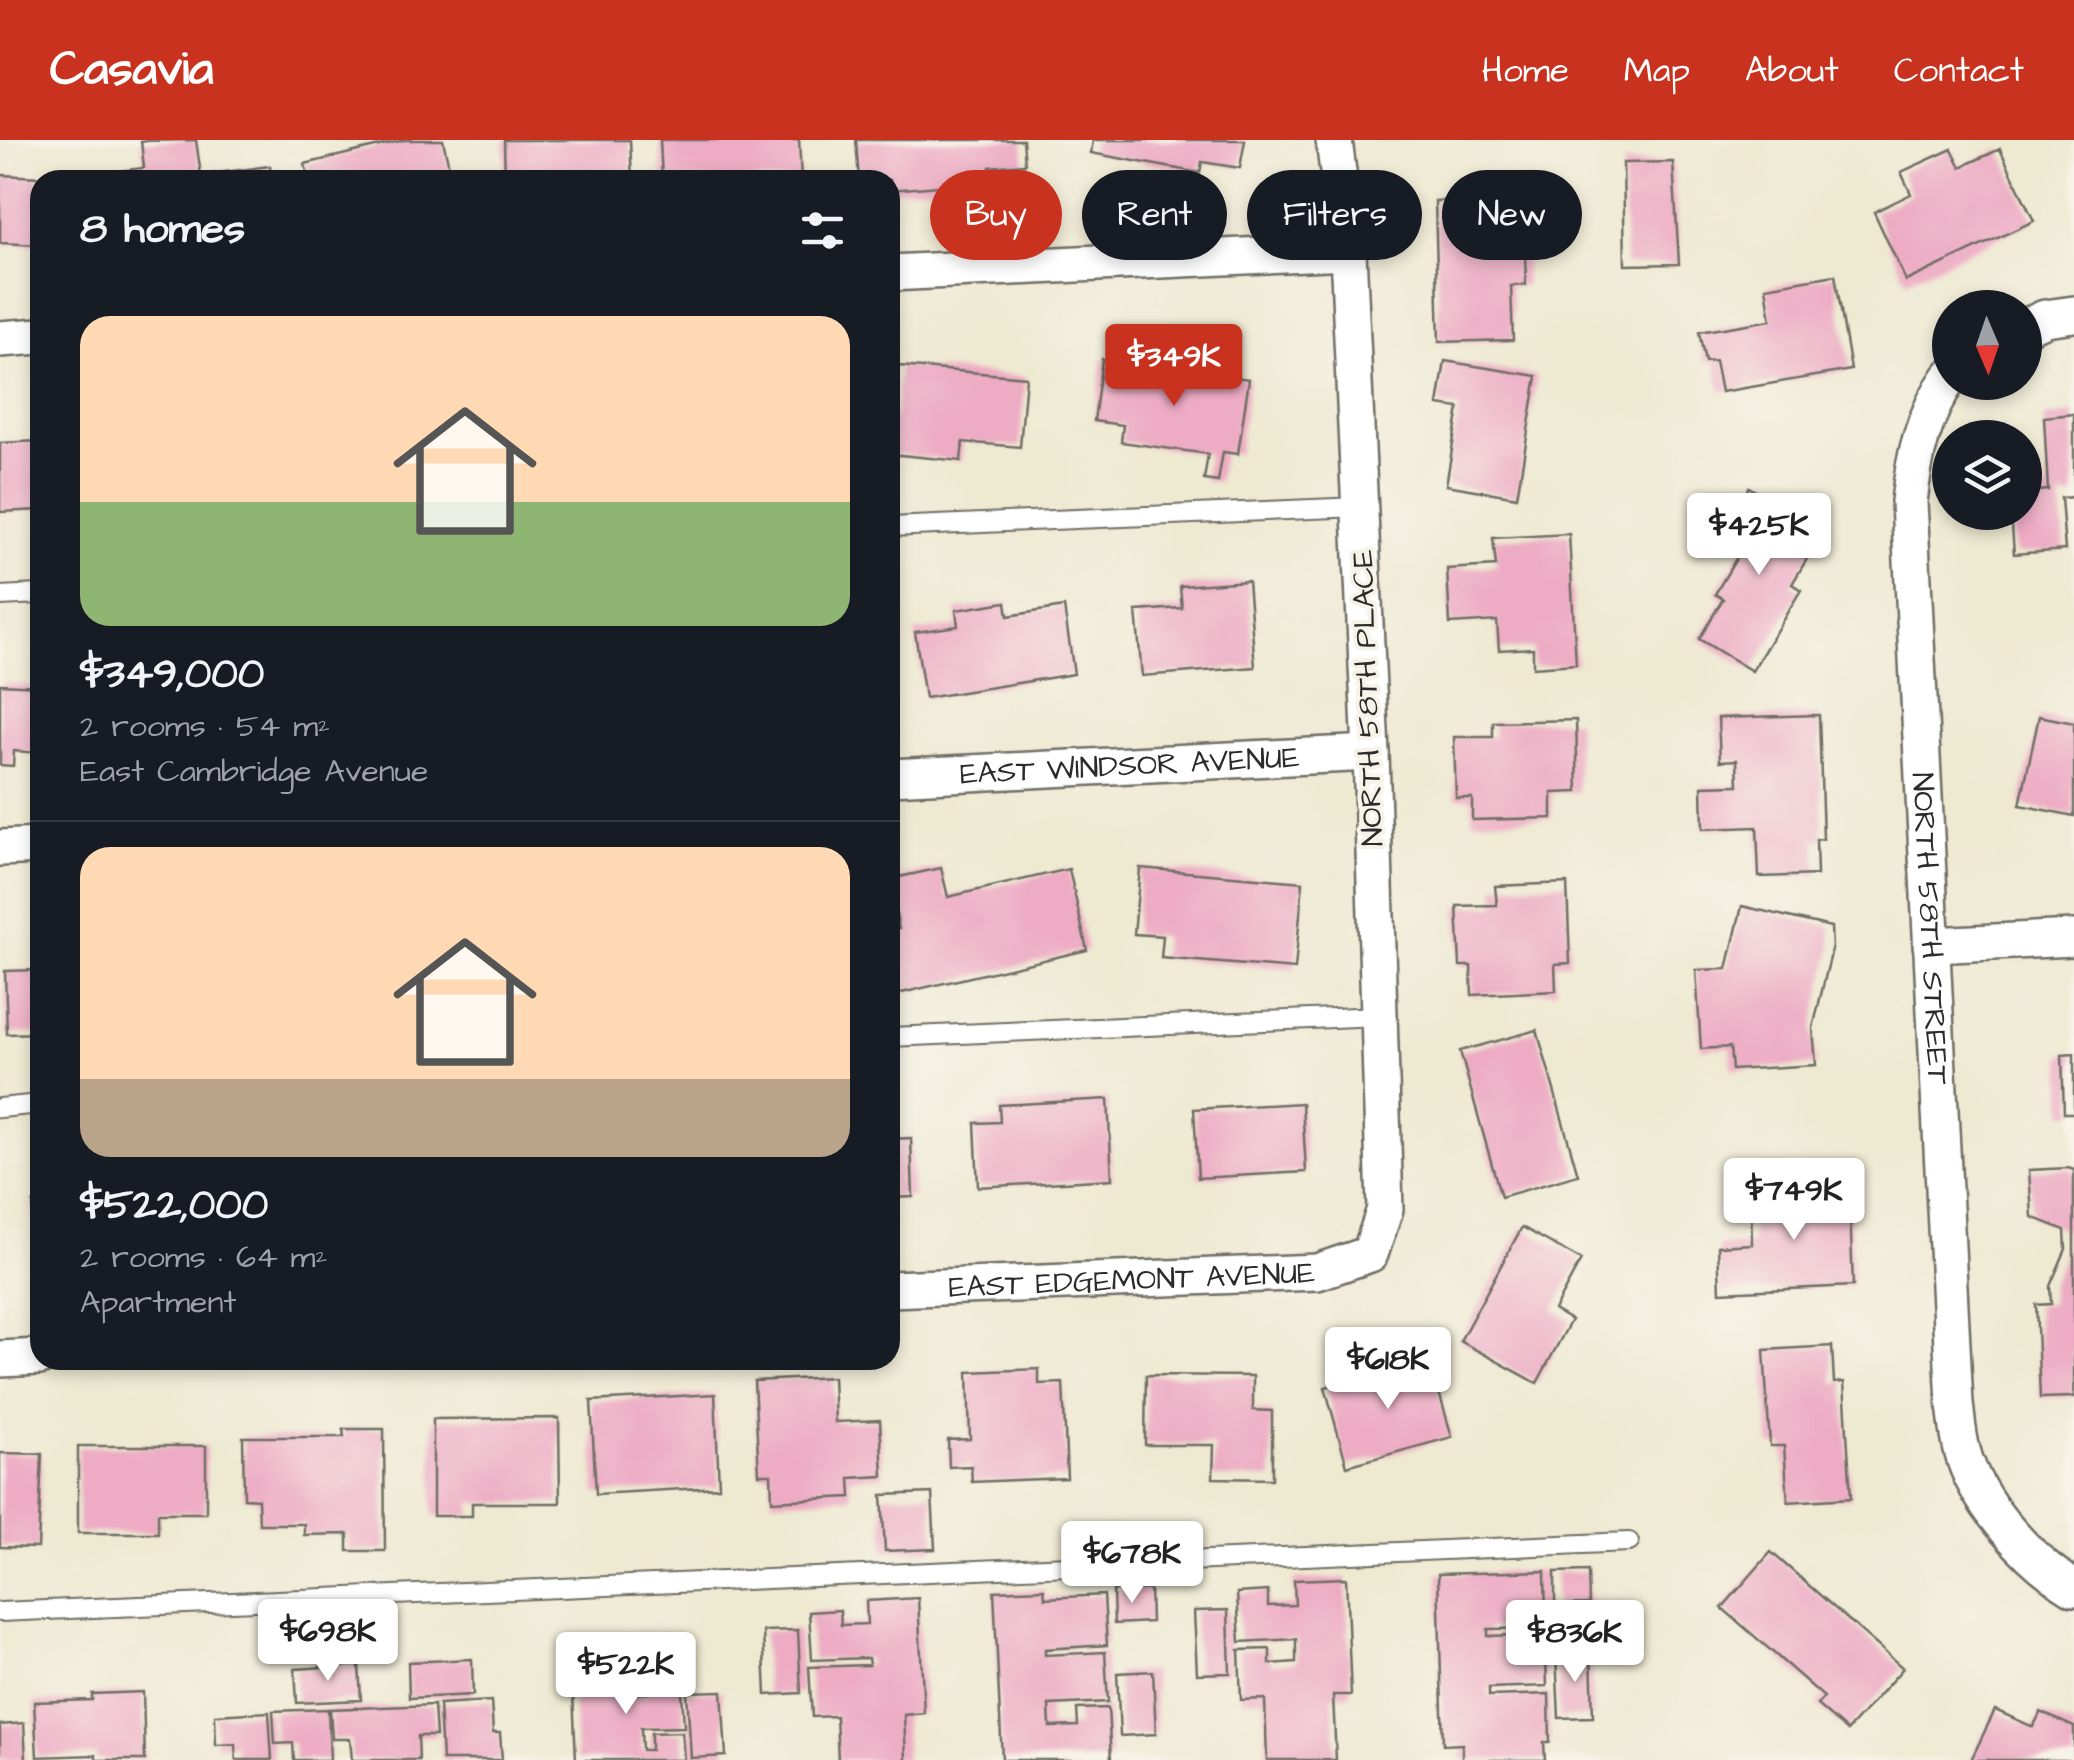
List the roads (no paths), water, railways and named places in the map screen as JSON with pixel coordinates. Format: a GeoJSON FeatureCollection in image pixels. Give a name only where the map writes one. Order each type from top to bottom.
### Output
{"type":"FeatureCollection","features":[{"type":"Feature","properties":{"kind":"street","name":"NORTH 58TH PLACE"},"geometry":{"type":"LineString","coordinates":[[1334,140],[1338,170]]}},
{"type":"Feature","properties":{"kind":"street"},"geometry":{"type":"LineString","coordinates":[[900,272],[1247,256]]}},
{"type":"Feature","properties":{"kind":"street","name":"NORTH 58TH PLACE"},"geometry":{"type":"LineString","coordinates":[[1348,260],[1385,1209],[1370,1254]]}},
{"type":"Feature","properties":{"kind":"street"},"geometry":{"type":"LineString","coordinates":[[2042,319],[2074,314]]}},
{"type":"Feature","properties":{"kind":"street"},"geometry":{"type":"LineString","coordinates":[[0,339],[30,337]]}},
{"type":"Feature","properties":{"kind":"street","name":"NORTH 58TH STREET"},"geometry":{"type":"LineString","coordinates":[[1937,400],[1914,454],[1909,502],[1955,1404],[1962,1452],[2004,1526],[2049,1573],[2074,1588]]}},
{"type":"Feature","properties":{"kind":"street","name":"EAST WINDSOR AVENUE"},"geometry":{"type":"LineString","coordinates":[[900,776],[1370,753]]}},
{"type":"Feature","properties":{"kind":"street"},"geometry":{"type":"LineString","coordinates":[[0,848],[30,846]]}},
{"type":"Feature","properties":{"kind":"street"},"geometry":{"type":"LineString","coordinates":[[1931,944],[2074,938]]}},
{"type":"Feature","properties":{"kind":"street","name":"EAST EDGEMONT AVENUE"},"geometry":{"type":"LineString","coordinates":[[900,1288],[1317,1272],[1370,1254]]}},
{"type":"Feature","properties":{"kind":"street"},"geometry":{"type":"LineString","coordinates":[[0,1359],[30,1357]]}},
{"type":"Feature","properties":{"kind":"lane"},"geometry":{"type":"LineString","coordinates":[[900,527],[1359,507]]}},
{"type":"Feature","properties":{"kind":"lane"},"geometry":{"type":"LineString","coordinates":[[0,596],[30,594]]}},
{"type":"Feature","properties":{"kind":"lane"},"geometry":{"type":"LineString","coordinates":[[900,1037],[1379,1016]]}},
{"type":"Feature","properties":{"kind":"lane"},"geometry":{"type":"LineString","coordinates":[[0,1108],[30,1105]]}},
{"type":"Feature","properties":{"kind":"lane"},"geometry":{"type":"LineString","coordinates":[[0,1612],[1628,1542]]}}]}
